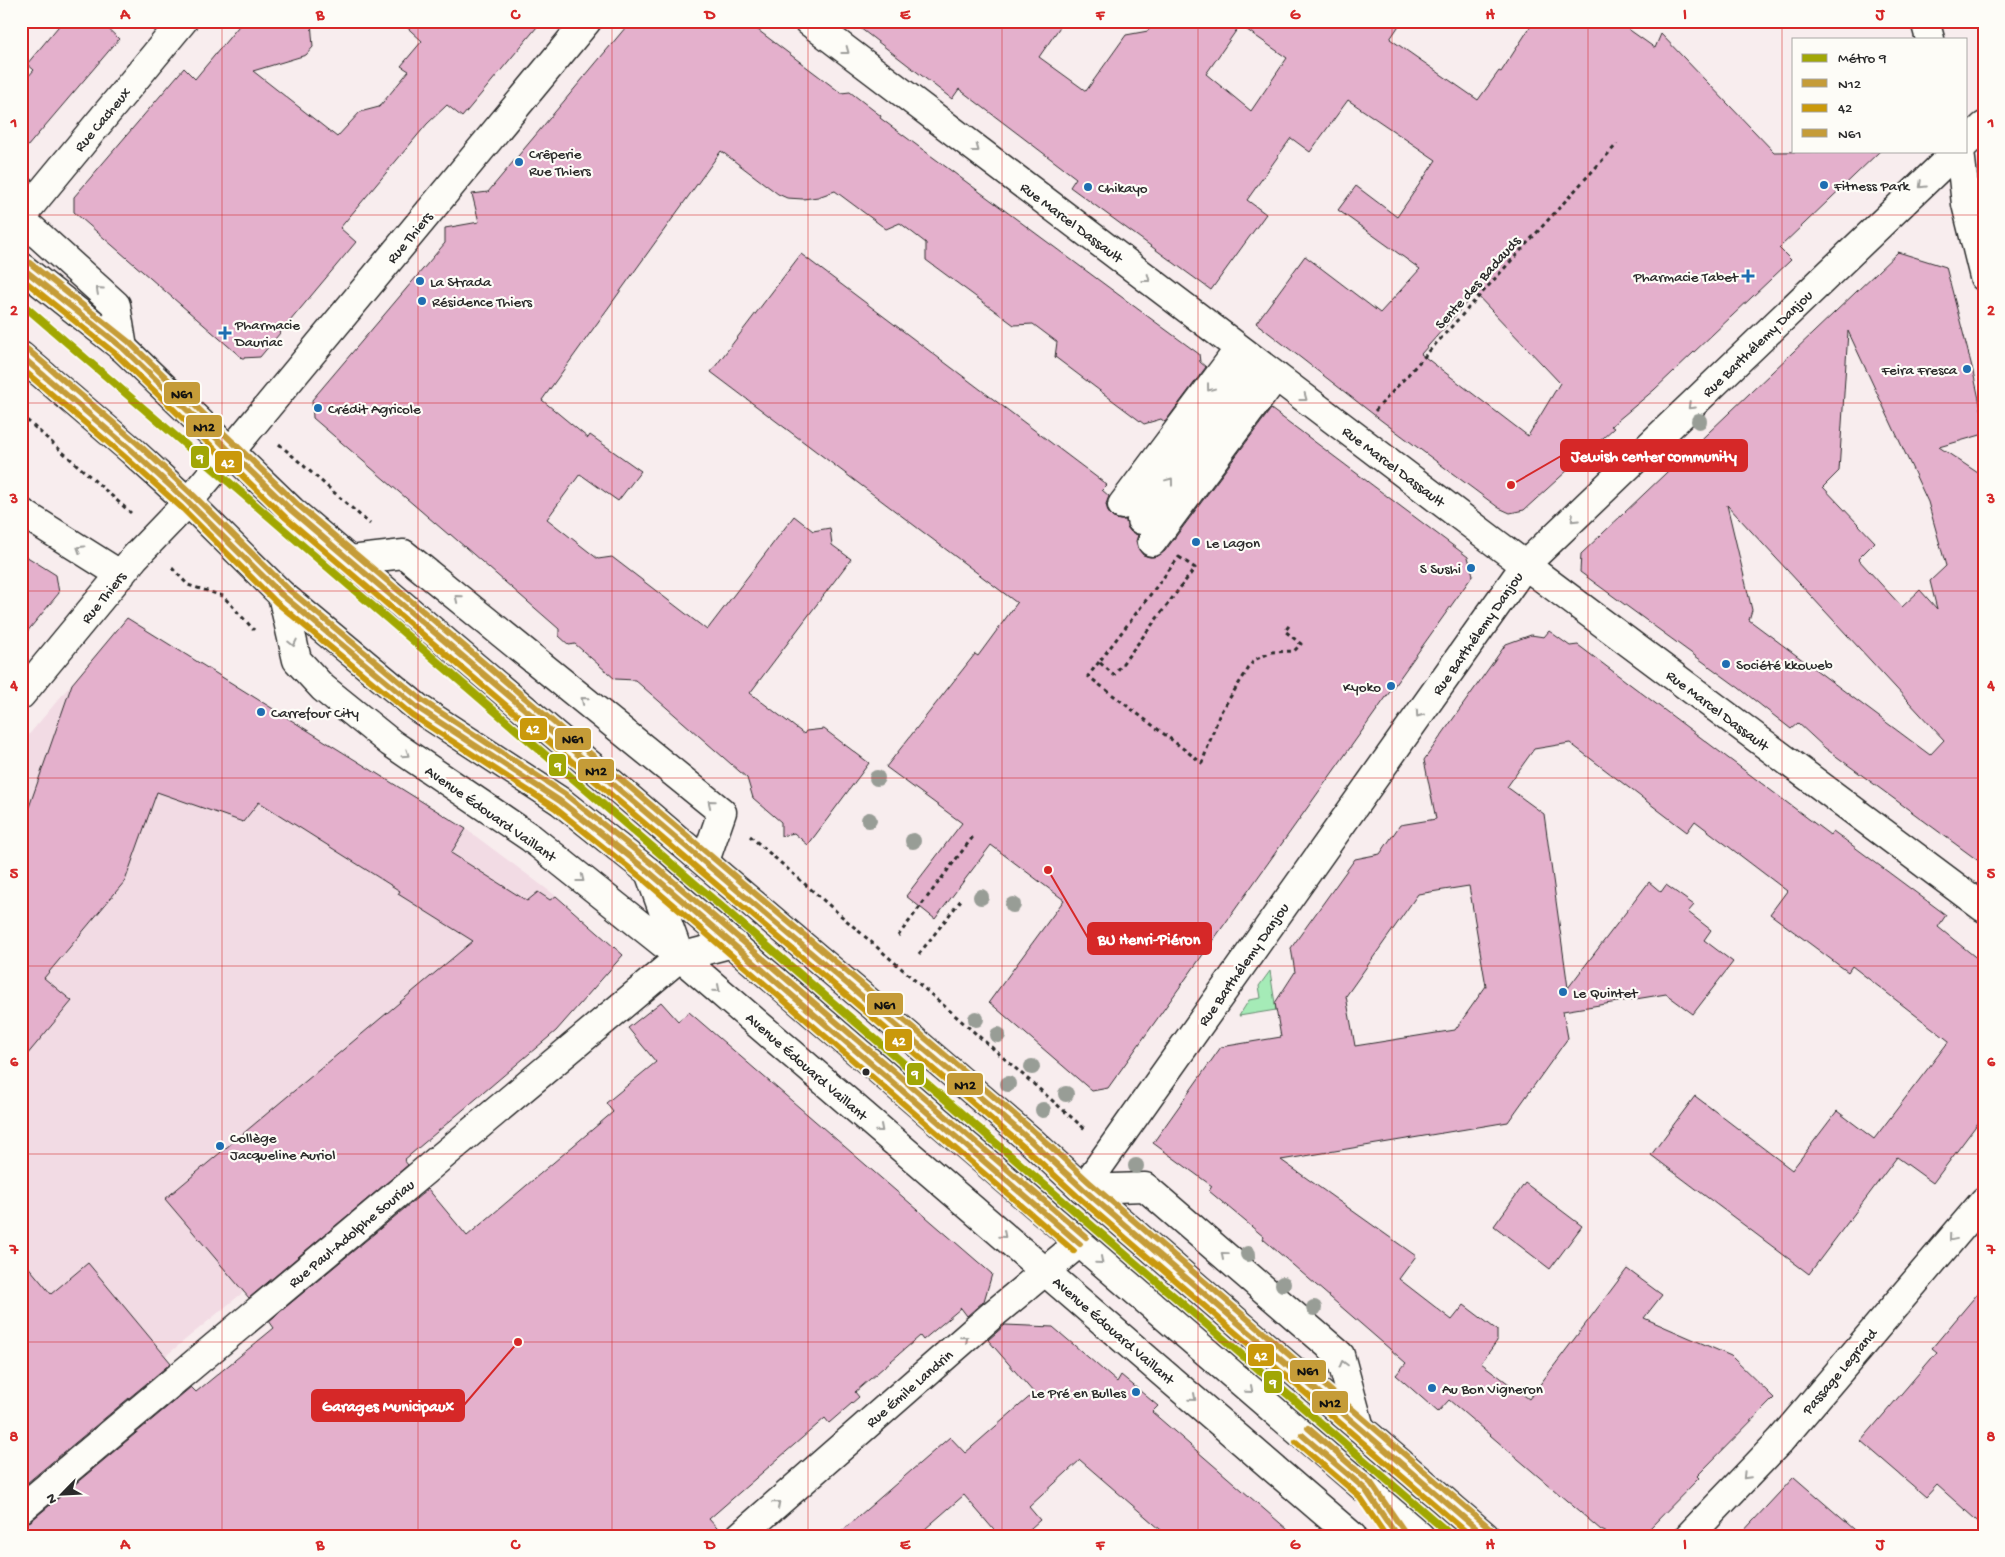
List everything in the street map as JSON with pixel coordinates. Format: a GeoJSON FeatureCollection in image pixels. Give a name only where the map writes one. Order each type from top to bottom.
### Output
{"type":"FeatureCollection","features":[{"type":"Feature","properties":{"kind":"street","name":"Rue Cacheux"},"geometry":{"type":"LineString","coordinates":[[21,218],[183,21]]}},
{"type":"Feature","properties":{"kind":"street","name":"Rue Thiers"},"geometry":{"type":"LineString","coordinates":[[230,452],[587,21]]}},
{"type":"Feature","properties":{"kind":"street","name":"Rue Marcel Dassault"},"geometry":{"type":"LineString","coordinates":[[808,21],[1525,565],[1984,908]]}},
{"type":"Feature","properties":{"kind":"street"},"geometry":{"type":"LineString","coordinates":[[1925,21],[1930,38]]}},
{"type":"Feature","properties":{"kind":"street"},"geometry":{"type":"LineString","coordinates":[[1968,141],[1984,126]]}},
{"type":"Feature","properties":{"kind":"street","name":"Rue Barthélemy Danjou"},"geometry":{"type":"LineString","coordinates":[[1083,1189],[1525,565],[1958,152]]}},
{"type":"Feature","properties":{"kind":"street"},"geometry":{"type":"LineString","coordinates":[[1959,152],[1966,204],[1984,278]]}},
{"type":"Feature","properties":{"kind":"street"},"geometry":{"type":"LineString","coordinates":[[21,218],[116,305],[123,348]]}},
{"type":"Feature","properties":{"kind":"street"},"geometry":{"type":"LineString","coordinates":[[21,267],[123,348],[292,511],[705,861],[1023,1134],[1083,1189],[1485,1536]]}},
{"type":"Feature","properties":{"kind":"street"},"geometry":{"type":"LineString","coordinates":[[21,356],[126,445],[188,502],[282,595],[418,708],[560,801],[649,872],[1420,1536]]}},
{"type":"Feature","properties":{"kind":"street"},"geometry":{"type":"LineString","coordinates":[[1258,363],[1138,522],[1258,363]]}},
{"type":"Feature","properties":{"kind":"street"},"geometry":{"type":"LineString","coordinates":[[188,502],[230,452]]}},
{"type":"Feature","properties":{"kind":"street","name":"Rue Thiers"},"geometry":{"type":"LineString","coordinates":[[21,695],[135,557],[188,502]]}},
{"type":"Feature","properties":{"kind":"street"},"geometry":{"type":"LineString","coordinates":[[21,512],[121,574]]}},
{"type":"Feature","properties":{"kind":"street"},"geometry":{"type":"LineString","coordinates":[[350,560],[404,554],[722,812],[705,861]]}},
{"type":"Feature","properties":{"kind":"street","name":"Avenue Édouard Vaillant"},"geometry":{"type":"LineString","coordinates":[[282,595],[297,660],[323,688],[391,743],[531,838],[680,957],[1352,1536]]}},
{"type":"Feature","properties":{"kind":"street"},"geometry":{"type":"LineString","coordinates":[[649,872],[680,957]]}},
{"type":"Feature","properties":{"kind":"street","name":"Rue Paul-Adolphe Souriau"},"geometry":{"type":"LineString","coordinates":[[21,1509],[680,957],[732,943]]}},
{"type":"Feature","properties":{"kind":"street"},"geometry":{"type":"LineString","coordinates":[[1083,1189],[1145,1188],[1340,1355],[1360,1428]]}},
{"type":"Feature","properties":{"kind":"street","name":"Passage Legrand"},"geometry":{"type":"LineString","coordinates":[[1689,1536],[1780,1440],[1984,1201]]}},
{"type":"Feature","properties":{"kind":"street","name":"Rue Émile Landrin"},"geometry":{"type":"LineString","coordinates":[[740,1536],[991,1316],[1079,1243]]}},
{"type":"Feature","properties":{"kind":"street"},"geometry":{"type":"LineString","coordinates":[[1364,1489],[1397,1536]]}},
{"type":"Feature","properties":{"kind":"path","name":"Sente des Badauds"},"geometry":{"type":"LineString","coordinates":[[1353,435],[1617,144]]}},
{"type":"Feature","properties":{"kind":"path"},"geometry":{"type":"LineString","coordinates":[[1098,662],[1114,675],[1195,568],[1179,556],[1177,559]]}},
{"type":"Feature","properties":{"kind":"path"},"geometry":{"type":"LineString","coordinates":[[1170,569],[1088,676],[1202,762],[1220,713],[1254,660],[1272,652],[1294,651],[1301,644],[1285,631],[1291,623]]}},
{"type":"Feature","properties":{"kind":"path"},"geometry":{"type":"LineString","coordinates":[[722,812],[1110,1151]]}},
{"type":"Feature","properties":{"kind":"path"},"geometry":{"type":"LineString","coordinates":[[898,936],[975,834]]}},
{"type":"Feature","properties":{"kind":"path"},"geometry":{"type":"LineString","coordinates":[[919,954],[961,900]]}},
{"type":"Feature","properties":{"kind":"shaded area","name":"Collège Jacqueline Auriol"},"geometry":{"type":"Polygon","coordinates":[[[127,618],[466,829],[556,896],[623,955],[556,1031],[281,1263],[129,1386],[21,1479],[21,744],[127,618]]]}},
{"type":"Feature","properties":{"kind":"green space"},"geometry":{"type":"Polygon","coordinates":[[[1270,971],[1276,1010],[1239,1016],[1249,1000],[1261,998],[1259,986],[1270,971]]]}},
{"type":"Feature","properties":{"kind":"building"},"geometry":{"type":"Polygon","coordinates":[[[63,21],[100,21],[119,39],[21,154],[21,85],[34,70],[27,64],[63,21]]]}},
{"type":"Feature","properties":{"kind":"building"},"geometry":{"type":"Polygon","coordinates":[[[243,21],[311,21],[313,47],[306,55],[253,71],[337,137],[360,112],[379,107],[409,71],[401,66],[422,41],[400,21],[542,21],[462,117],[447,105],[427,124],[340,228],[356,242],[260,357],[242,358],[74,212],[74,197],[184,68],[195,79],[243,21]]]}},
{"type":"Feature","properties":{"kind":"building"},"geometry":{"type":"Polygon","coordinates":[[[631,21],[746,21],[841,93],[850,92],[881,116],[880,118],[1199,354],[1200,362],[1206,367],[1165,422],[1161,419],[1144,424],[1055,357],[1057,342],[1033,324],[1014,325],[926,260],[926,243],[900,223],[886,229],[835,191],[818,197],[803,199],[787,198],[778,194],[721,151],[542,400],[588,438],[590,435],[641,471],[618,501],[580,474],[547,519],[598,559],[612,557],[707,630],[794,516],[813,531],[830,528],[832,545],[851,559],[750,693],[804,734],[806,731],[824,729],[869,763],[808,845],[794,833],[781,836],[781,822],[753,798],[747,778],[635,680],[615,679],[575,644],[569,645],[559,636],[559,629],[313,418],[312,400],[445,243],[445,228],[479,222],[472,194],[488,192],[631,21]]]}},
{"type":"Feature","properties":{"kind":"building"},"geometry":{"type":"Polygon","coordinates":[[[851,21],[1064,21],[1039,57],[1086,91],[1126,35],[1148,31],[1154,21],[1402,21],[1390,39],[1478,100],[1499,71],[1501,72],[1534,21],[1617,21],[1655,48],[1661,34],[1774,152],[1879,152],[1779,248],[1791,260],[1654,390],[1611,426],[1614,428],[1524,510],[1510,513],[1499,508],[1382,421],[1256,323],[1305,256],[1380,313],[1420,269],[1338,210],[1356,186],[1397,217],[1436,160],[1348,100],[1310,152],[1291,138],[1247,200],[1266,214],[1211,290],[1070,187],[1076,178],[959,89],[952,99],[851,21]],[[1240,25],[1206,74],[1251,111],[1287,58],[1240,25]],[[1475,293],[1421,354],[1528,436],[1560,383],[1475,293]]]}},
{"type":"Feature","properties":{"kind":"building"},"geometry":{"type":"Polygon","coordinates":[[[1898,252],[1946,267],[1984,422],[1984,434],[1939,447],[1984,477],[1984,865],[1825,748],[1798,723],[1791,729],[1739,688],[1580,572],[1581,554],[1898,252]],[[1848,331],[1839,471],[1823,487],[1875,542],[1858,559],[1902,607],[1920,590],[1937,609],[1930,581],[1946,566],[1928,502],[1848,331]],[[1727,505],[1752,610],[1749,620],[1930,755],[1944,740],[1727,505]]]}},
{"type":"Feature","properties":{"kind":"building"},"geometry":{"type":"Polygon","coordinates":[[[801,254],[1107,485],[1102,490],[1109,496],[1106,504],[1108,512],[1113,518],[1126,520],[1127,527],[1131,532],[1138,535],[1136,541],[1143,555],[1150,557],[1158,556],[1165,551],[1271,409],[1468,557],[1473,575],[1108,1088],[1092,1091],[989,1002],[1064,900],[991,845],[935,919],[906,896],[962,823],[886,767],[975,654],[978,656],[1017,603],[711,372],[801,254]]]}},
{"type":"Feature","properties":{"kind":"building"},"geometry":{"type":"Polygon","coordinates":[[[21,553],[56,575],[59,593],[21,639],[21,553]]]}},
{"type":"Feature","properties":{"kind":"building"},"geometry":{"type":"Polygon","coordinates":[[[127,618],[466,829],[451,853],[527,901],[538,892],[550,900],[556,896],[623,955],[556,1031],[404,1160],[408,1165],[249,1298],[165,1199],[473,941],[398,894],[400,891],[259,802],[243,822],[157,792],[125,881],[44,978],[72,1001],[21,1062],[21,830],[72,684],[127,618]]]}},
{"type":"Feature","properties":{"kind":"building"},"geometry":{"type":"Polygon","coordinates":[[[1549,631],[1570,646],[1578,645],[1830,835],[1833,831],[1946,915],[1938,927],[1984,964],[1984,1115],[1933,1183],[1897,1157],[1809,1274],[1651,1155],[1695,1096],[1792,1170],[1837,1111],[1874,1139],[1949,1041],[1852,966],[1848,972],[1770,914],[1787,891],[1695,821],[1687,832],[1570,743],[1534,749],[1507,787],[1544,814],[1568,988],[1649,882],[1661,892],[1666,885],[1694,905],[1688,912],[1711,930],[1704,940],[1733,962],[1693,1014],[1666,994],[1563,1011],[1568,1038],[1508,1122],[1281,1160],[1416,1256],[1399,1279],[1452,1320],[1464,1305],[1497,1330],[1497,1341],[1481,1363],[1529,1399],[1627,1269],[1662,1295],[1644,1318],[1731,1356],[1774,1398],[1697,1476],[1699,1478],[1648,1530],[1636,1536],[1614,1536],[1601,1530],[1449,1400],[1438,1412],[1396,1375],[1406,1363],[1263,1239],[1264,1237],[1209,1191],[1212,1186],[1153,1143],[1221,1047],[1281,1037],[1275,1003],[1295,972],[1291,948],[1355,859],[1380,854],[1400,825],[1436,819],[1424,760],[1506,644],[1531,635],[1544,637],[1549,631]],[[1469,886],[1418,894],[1346,996],[1355,1046],[1455,1030],[1486,986],[1469,886]]]}},
{"type":"Feature","properties":{"kind":"building"},"geometry":{"type":"Polygon","coordinates":[[[661,1002],[678,1021],[689,1012],[992,1274],[984,1301],[967,1316],[961,1308],[923,1340],[920,1336],[855,1392],[859,1397],[829,1423],[825,1418],[709,1519],[724,1536],[21,1536],[21,1524],[31,1521],[191,1387],[196,1392],[274,1328],[269,1321],[428,1189],[467,1236],[613,1112],[606,1103],[656,1062],[628,1028],[661,1002]]]}},
{"type":"Feature","properties":{"kind":"building"},"geometry":{"type":"Polygon","coordinates":[[[1525,1183],[1582,1226],[1550,1269],[1494,1226],[1525,1183]]]}},
{"type":"Feature","properties":{"kind":"building"},"geometry":{"type":"Polygon","coordinates":[[[21,1258],[51,1294],[88,1263],[171,1363],[21,1488],[21,1258]]]}},
{"type":"Feature","properties":{"kind":"building"},"geometry":{"type":"Polygon","coordinates":[[[1984,1286],[1984,1527],[1937,1485],[1926,1497],[1861,1441],[1937,1352],[1932,1348],[1984,1286]]]}},
{"type":"Feature","properties":{"kind":"building"},"geometry":{"type":"Polygon","coordinates":[[[1005,1325],[1053,1327],[1117,1382],[1121,1375],[1158,1406],[1152,1412],[1295,1536],[1168,1536],[1080,1460],[1029,1507],[1040,1520],[1022,1536],[999,1536],[964,1495],[917,1536],[836,1536],[950,1437],[965,1453],[1034,1393],[988,1340],[1005,1325]]]}},
{"type":"Feature","properties":{"kind":"building"},"geometry":{"type":"Polygon","coordinates":[[[1794,1477],[1862,1536],[1739,1536],[1794,1477]]]}},
{"type":"Feature","properties":{"kind":"metro line","name":"9"},"geometry":{"type":"LineString","coordinates":[[21,303],[1452,1536]]}},
{"type":"Feature","properties":{"kind":"transit line","name":"N61"},"geometry":{"type":"LineString","coordinates":[[26,260],[129,342],[298,505],[958,1066],[1089,1182],[1491,1529]]}},
{"type":"Feature","properties":{"kind":"transit line","name":"N12"},"geometry":{"type":"LineString","coordinates":[[21,267],[123,348],[292,511],[952,1073],[1083,1189],[1485,1536]]}},
{"type":"Feature","properties":{"kind":"transit line","name":"42"},"geometry":{"type":"LineString","coordinates":[[21,278],[117,355],[286,518],[946,1080],[1077,1196],[1471,1536]]}},
{"type":"Feature","properties":{"kind":"transit line","name":"N61"},"geometry":{"type":"LineString","coordinates":[[27,349],[137,443],[194,496],[288,589],[423,701],[565,794],[654,865],[1086,1237]]}},
{"type":"Feature","properties":{"kind":"transit line","name":"N12"},"geometry":{"type":"LineString","coordinates":[[21,356],[131,450],[188,502],[282,595],[418,708],[560,801],[649,872],[1080,1244]]}},
{"type":"Feature","properties":{"kind":"transit line","name":"42"},"geometry":{"type":"LineString","coordinates":[[21,368],[182,508],[276,602],[412,715],[555,808],[643,879],[1074,1251]]}},
{"type":"Feature","properties":{"kind":"transit line","name":"N61"},"geometry":{"type":"LineString","coordinates":[[1308,1428],[1371,1483],[1404,1531]]}},
{"type":"Feature","properties":{"kind":"transit line","name":"N12"},"geometry":{"type":"LineString","coordinates":[[1302,1435],[1365,1489],[1397,1536]]}},
{"type":"Feature","properties":{"kind":"transit line","name":"42"},"geometry":{"type":"LineString","coordinates":[[1296,1442],[1358,1495],[1386,1536]]}},
{"type":"Feature","properties":{"kind":"place","name":"Crêperie Rue Thiers"},"geometry":{"type":"Point","coordinates":[519,162]}},
{"type":"Feature","properties":{"kind":"place","name":"Fitness Park"},"geometry":{"type":"Point","coordinates":[1824,185]}},
{"type":"Feature","properties":{"kind":"place","name":"Chikayo"},"geometry":{"type":"Point","coordinates":[1088,187]}},
{"type":"Feature","properties":{"kind":"place","name":"Pharmacie Tabet"},"geometry":{"type":"Point","coordinates":[1748,276]}},
{"type":"Feature","properties":{"kind":"place","name":"La Strada"},"geometry":{"type":"Point","coordinates":[420,281]}},
{"type":"Feature","properties":{"kind":"place","name":"Résidence Thiers"},"geometry":{"type":"Point","coordinates":[422,301]}},
{"type":"Feature","properties":{"kind":"place","name":"Pharmacie Dauriac"},"geometry":{"type":"Point","coordinates":[225,333]}},
{"type":"Feature","properties":{"kind":"place","name":"Feira Fresca"},"geometry":{"type":"Point","coordinates":[1967,369]}},
{"type":"Feature","properties":{"kind":"place","name":"Crédit Agricole"},"geometry":{"type":"Point","coordinates":[318,408]}},
{"type":"Feature","properties":{"kind":"place","name":"Jewish center community"},"geometry":{"type":"Point","coordinates":[1511,485]}},
{"type":"Feature","properties":{"kind":"place","name":"Le Lagon"},"geometry":{"type":"Point","coordinates":[1196,542]}},
{"type":"Feature","properties":{"kind":"place","name":"S Sushi"},"geometry":{"type":"Point","coordinates":[1471,568]}},
{"type":"Feature","properties":{"kind":"place","name":"Société kkoweb"},"geometry":{"type":"Point","coordinates":[1726,664]}},
{"type":"Feature","properties":{"kind":"place","name":"Kyoko"},"geometry":{"type":"Point","coordinates":[1391,686]}},
{"type":"Feature","properties":{"kind":"place","name":"Carrefour City"},"geometry":{"type":"Point","coordinates":[261,712]}},
{"type":"Feature","properties":{"kind":"place","name":"BU Henri-Piéron"},"geometry":{"type":"Point","coordinates":[1048,870]}},
{"type":"Feature","properties":{"kind":"place","name":"Le Quintet"},"geometry":{"type":"Point","coordinates":[1563,992]}},
{"type":"Feature","properties":{"kind":"place","name":"Collège Jacqueline Auriol"},"geometry":{"type":"Point","coordinates":[220,1146]}},
{"type":"Feature","properties":{"kind":"place","name":"Garages Municipaux"},"geometry":{"type":"Point","coordinates":[518,1342]}},
{"type":"Feature","properties":{"kind":"place","name":"Au Bon Vigneron"},"geometry":{"type":"Point","coordinates":[1432,1388]}},
{"type":"Feature","properties":{"kind":"place","name":"Le Pré en Bulles"},"geometry":{"type":"Point","coordinates":[1136,1392]}}]}
